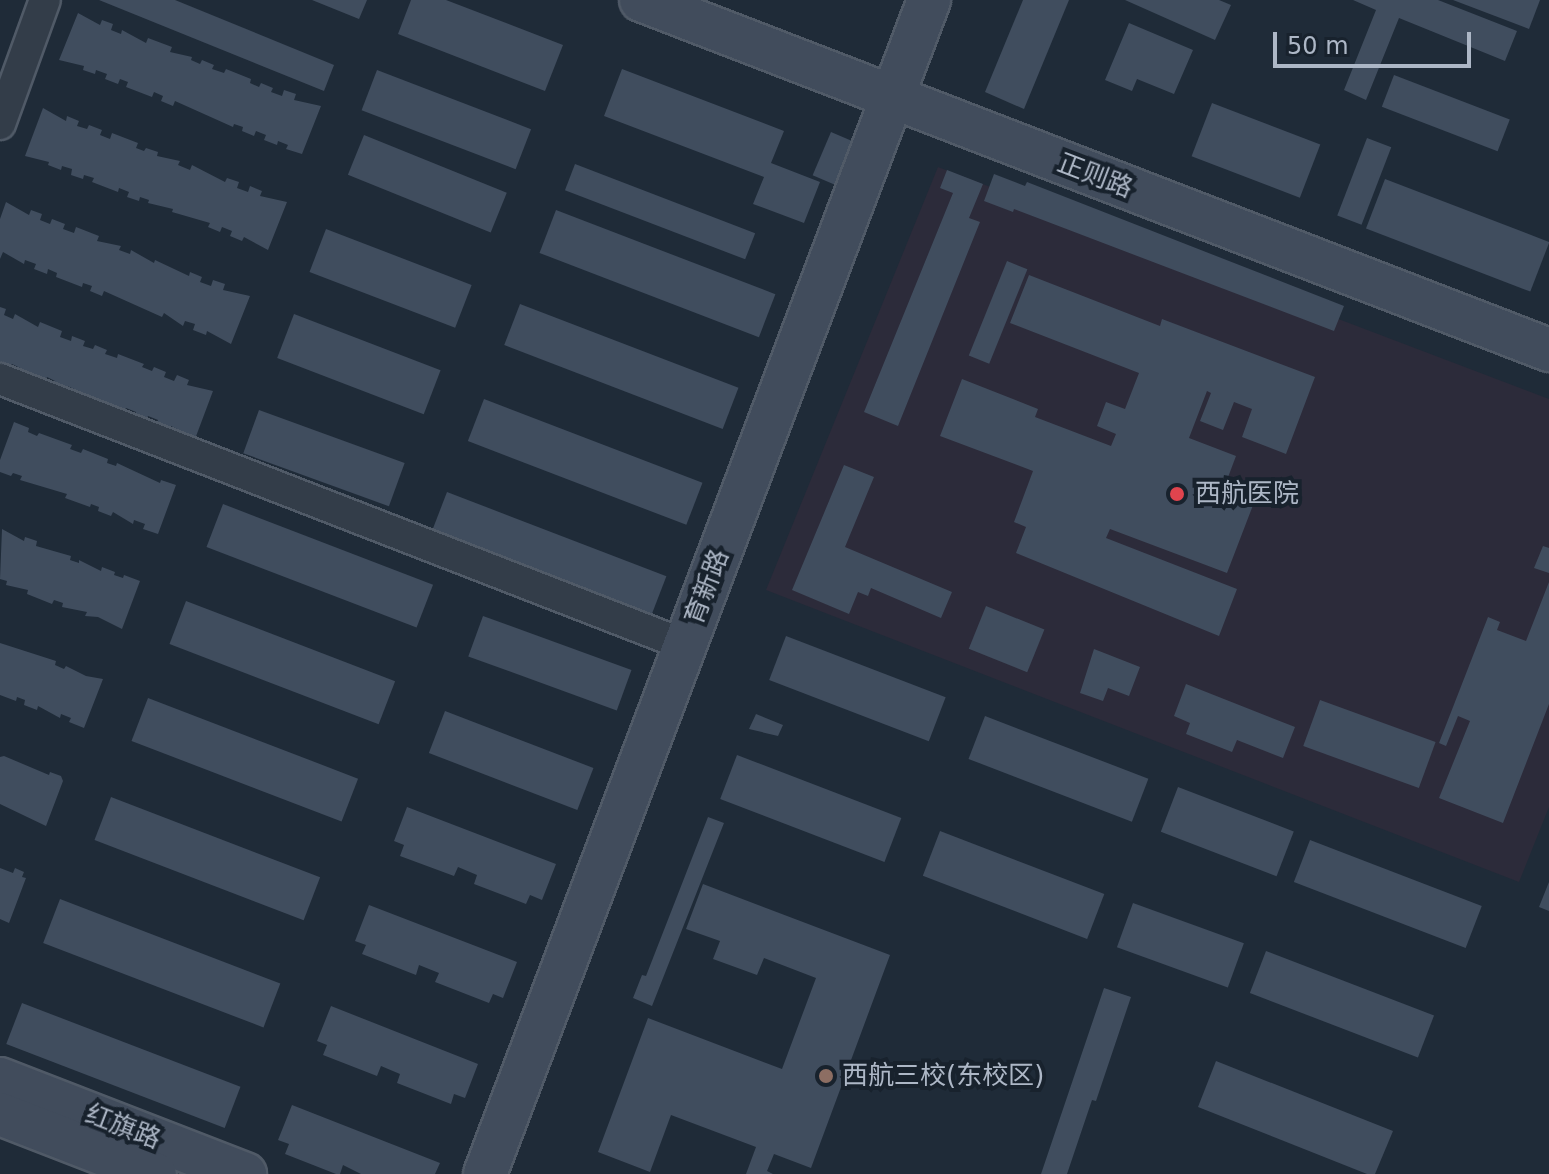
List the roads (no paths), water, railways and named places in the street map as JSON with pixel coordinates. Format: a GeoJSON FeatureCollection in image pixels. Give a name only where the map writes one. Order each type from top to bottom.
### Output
{"type":"FeatureCollection","features":[{"type":"Feature","properties":{"kind":"street"},"geometry":{"type":"LineString","coordinates":[[0,124],[45,0]]}},
{"type":"Feature","properties":{"kind":"street","name":"正则路"},"geometry":{"type":"LineString","coordinates":[[641,0],[1549,350]]}},
{"type":"Feature","properties":{"kind":"street","name":"育新路"},"geometry":{"type":"LineString","coordinates":[[485,1174],[929,0]]}},
{"type":"Feature","properties":{"kind":"street"},"geometry":{"type":"LineString","coordinates":[[0,379],[685,645]]}},
{"type":"Feature","properties":{"kind":"street","name":"红旗路"},"geometry":{"type":"LineString","coordinates":[[0,1079],[245,1174]]}},
{"type":"Feature","properties":{"kind":"street","name":"红旗路"},"geometry":{"type":"LineString","coordinates":[[0,1114],[155,1174]]}},
{"type":"Feature","properties":{"kind":"place","name":"西航医院"},"geometry":{"type":"Point","coordinates":[1177,494]}},
{"type":"Feature","properties":{"kind":"place","name":"西航三校(东校区)"},"geometry":{"type":"Point","coordinates":[826,1076]}}]}
